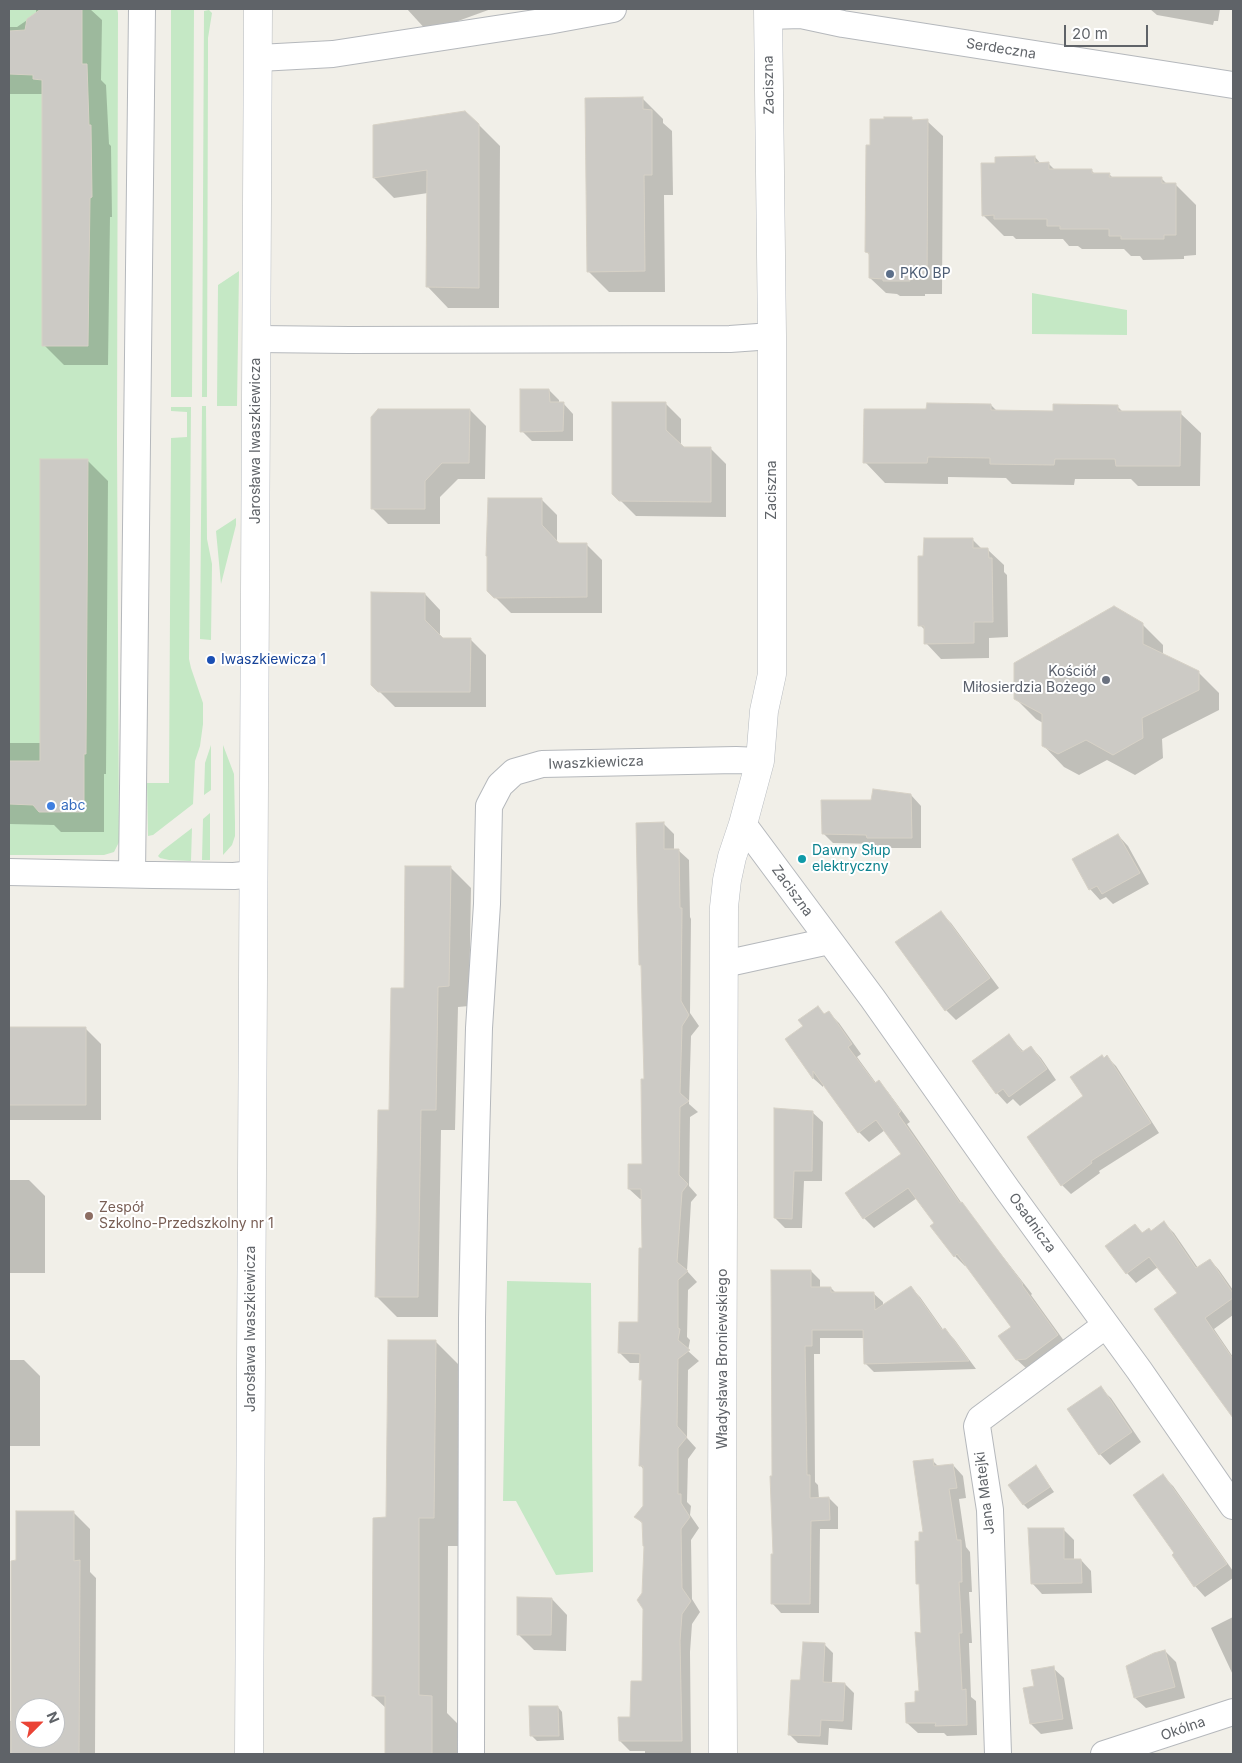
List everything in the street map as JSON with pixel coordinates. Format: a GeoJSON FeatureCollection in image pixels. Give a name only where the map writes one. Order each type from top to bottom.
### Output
{"type":"FeatureCollection","features":[{"type":"Feature","properties":{"kind":"street"},"geometry":{"type":"LineString","coordinates":[[132,874],[142,9]]}},
{"type":"Feature","properties":{"kind":"street","name":"Jarosława Iwaszkiewicza"},"geometry":{"type":"LineString","coordinates":[[249,1754],[258,9]]}},
{"type":"Feature","properties":{"kind":"street"},"geometry":{"type":"LineString","coordinates":[[259,58],[333,54],[613,9]]}},
{"type":"Feature","properties":{"kind":"street","name":"Serdeczna"},"geometry":{"type":"LineString","coordinates":[[768,12],[800,15],[843,24],[1233,85]]}},
{"type":"Feature","properties":{"kind":"street","name":"Zaciszna"},"geometry":{"type":"LineString","coordinates":[[768,12],[772,336],[772,674],[764,710],[760,761],[743,824],[829,941]]}},
{"type":"Feature","properties":{"kind":"street"},"geometry":{"type":"LineString","coordinates":[[257,339],[720,339],[772,336]]}},
{"type":"Feature","properties":{"kind":"street","name":"Iwaszkiewicza"},"geometry":{"type":"LineString","coordinates":[[471,1754],[474,1253],[479,1028],[487,904],[489,806],[500,785],[514,772],[542,764],[560,762],[760,761]]}},
{"type":"Feature","properties":{"kind":"street","name":"Władysława Broniewskiego"},"geometry":{"type":"LineString","coordinates":[[723,1754],[724,930],[727,880],[732,856],[743,824]]}},
{"type":"Feature","properties":{"kind":"street"},"geometry":{"type":"LineString","coordinates":[[9,872],[234,876],[253,874]]}},
{"type":"Feature","properties":{"kind":"street"},"geometry":{"type":"LineString","coordinates":[[724,964],[829,941]]}},
{"type":"Feature","properties":{"kind":"street","name":"Osadnicza"},"geometry":{"type":"LineString","coordinates":[[829,941],[873,999],[1233,1506]]}},
{"type":"Feature","properties":{"kind":"street","name":"Jana Matejki"},"geometry":{"type":"LineString","coordinates":[[998,1754],[990,1510],[977,1426],[980,1419],[1106,1325]]}},
{"type":"Feature","properties":{"kind":"street","name":"Okólna"},"geometry":{"type":"LineString","coordinates":[[1104,1754],[1233,1712]]}},
{"type":"Feature","properties":{"kind":"green space"},"geometry":{"type":"Polygon","coordinates":[[[9,9],[117,9],[118,13],[117,440],[119,842],[114,852],[104,855],[9,855],[9,9]]]}},
{"type":"Feature","properties":{"kind":"green space"},"geometry":{"type":"Polygon","coordinates":[[[171,10],[194,10],[192,397],[171,397],[171,10]]]}},
{"type":"Feature","properties":{"kind":"green space"},"geometry":{"type":"Polygon","coordinates":[[[209,10],[212,13],[208,38],[207,397],[202,397],[204,11],[209,10]]]}},
{"type":"Feature","properties":{"kind":"green space"},"geometry":{"type":"Polygon","coordinates":[[[239,271],[237,406],[217,406],[218,285],[239,271]]]}},
{"type":"Feature","properties":{"kind":"green space"},"geometry":{"type":"Polygon","coordinates":[[[1032,293],[1127,310],[1127,335],[1032,334],[1032,293]]]}},
{"type":"Feature","properties":{"kind":"green space"},"geometry":{"type":"Polygon","coordinates":[[[202,406],[206,406],[207,539],[212,564],[211,640],[200,639],[202,406]]]}},
{"type":"Feature","properties":{"kind":"green space"},"geometry":{"type":"Polygon","coordinates":[[[171,407],[191,407],[189,659],[203,703],[203,724],[200,746],[195,761],[193,804],[153,835],[148,836],[147,783],[169,783],[171,438],[187,437],[187,412],[171,411],[171,407]]]}},
{"type":"Feature","properties":{"kind":"green space"},"geometry":{"type":"Polygon","coordinates":[[[236,518],[236,525],[221,584],[216,531],[236,518]]]}},
{"type":"Feature","properties":{"kind":"green space"},"geometry":{"type":"Polygon","coordinates":[[[211,745],[211,790],[204,795],[205,763],[211,745]]]}},
{"type":"Feature","properties":{"kind":"green space"},"geometry":{"type":"Polygon","coordinates":[[[223,745],[234,774],[235,836],[232,845],[223,855],[223,745]]]}},
{"type":"Feature","properties":{"kind":"green space"},"geometry":{"type":"Polygon","coordinates":[[[210,813],[210,860],[202,860],[203,819],[210,813]]]}},
{"type":"Feature","properties":{"kind":"green space"},"geometry":{"type":"Polygon","coordinates":[[[192,828],[191,861],[169,860],[158,856],[162,851],[192,828]]]}},
{"type":"Feature","properties":{"kind":"green space"},"geometry":{"type":"Polygon","coordinates":[[[507,1281],[591,1283],[593,1572],[556,1575],[516,1501],[503,1501],[507,1281]]]}},
{"type":"Feature","properties":{"kind":"building"},"geometry":{"type":"Polygon","coordinates":[[[41,9],[82,9],[82,64],[87,64],[89,125],[91,125],[92,197],[90,198],[88,346],[42,346],[42,80],[33,79],[33,75],[9,74],[9,31],[25,30],[27,19],[41,9]]]}},
{"type":"Feature","properties":{"kind":"building"},"geometry":{"type":"Polygon","coordinates":[[[643,97],[643,109],[652,110],[652,175],[644,175],[645,271],[587,272],[585,98],[643,97]]]}},
{"type":"Feature","properties":{"kind":"building"},"geometry":{"type":"Polygon","coordinates":[[[465,111],[479,124],[479,288],[426,287],[427,170],[373,178],[373,125],[465,111]]]}},
{"type":"Feature","properties":{"kind":"building"},"geometry":{"type":"Polygon","coordinates":[[[884,117],[912,117],[912,120],[928,119],[927,279],[883,281],[883,279],[869,278],[869,253],[865,252],[866,145],[870,145],[870,119],[884,119],[884,117]]]}},
{"type":"Feature","properties":{"kind":"building"},"geometry":{"type":"Polygon","coordinates":[[[1035,156],[1035,163],[1049,162],[1049,169],[1092,169],[1092,173],[1110,173],[1109,177],[1162,177],[1162,183],[1176,183],[1176,235],[1164,235],[1164,239],[1121,239],[1121,236],[1109,236],[1109,229],[1060,229],[1060,226],[1047,226],[1047,219],[994,219],[994,215],[982,216],[981,163],[995,163],[995,157],[1035,156]]]}},
{"type":"Feature","properties":{"kind":"building"},"geometry":{"type":"Polygon","coordinates":[[[520,389],[549,389],[550,402],[564,402],[563,431],[520,432],[520,389]]]}},
{"type":"Feature","properties":{"kind":"building"},"geometry":{"type":"Polygon","coordinates":[[[612,402],[666,402],[666,430],[684,447],[711,447],[711,502],[619,501],[612,494],[612,402]]]}},
{"type":"Feature","properties":{"kind":"building"},"geometry":{"type":"Polygon","coordinates":[[[927,403],[991,404],[991,410],[1053,411],[1053,404],[1118,405],[1118,411],[1181,411],[1180,466],[1116,466],[1115,459],[1055,459],[1054,465],[990,464],[990,458],[928,457],[927,463],[863,463],[864,409],[926,409],[927,403]]]}},
{"type":"Feature","properties":{"kind":"building"},"geometry":{"type":"Polygon","coordinates":[[[378,409],[470,409],[469,463],[442,463],[425,481],[425,509],[371,509],[371,417],[378,409]]]}},
{"type":"Feature","properties":{"kind":"building"},"geometry":{"type":"Polygon","coordinates":[[[40,459],[88,459],[84,812],[39,812],[33,805],[9,804],[9,761],[40,761],[40,459]]]}},
{"type":"Feature","properties":{"kind":"building"},"geometry":{"type":"Polygon","coordinates":[[[488,498],[542,498],[542,525],[559,543],[587,543],[587,597],[494,598],[487,591],[488,498]]]}},
{"type":"Feature","properties":{"kind":"building"},"geometry":{"type":"Polygon","coordinates":[[[924,538],[973,538],[973,548],[988,548],[989,558],[992,558],[993,622],[974,622],[974,643],[924,644],[924,626],[918,626],[918,556],[923,556],[924,538]]]}},
{"type":"Feature","properties":{"kind":"building"},"geometry":{"type":"Polygon","coordinates":[[[371,592],[425,593],[425,620],[443,638],[471,638],[470,692],[378,692],[371,685],[371,592]]]}},
{"type":"Feature","properties":{"kind":"building","name":"Kościół Miłosierdzia Bożego"},"geometry":{"type":"Polygon","coordinates":[[[1114,606],[1143,623],[1143,644],[1199,671],[1199,690],[1142,718],[1143,738],[1113,755],[1086,740],[1058,754],[1042,746],[1042,714],[1014,699],[1014,663],[1114,606]]]}},
{"type":"Feature","properties":{"kind":"building"},"geometry":{"type":"Polygon","coordinates":[[[873,789],[911,794],[912,838],[867,838],[866,835],[822,834],[821,800],[871,800],[873,789]]]}},
{"type":"Feature","properties":{"kind":"building"},"geometry":{"type":"Polygon","coordinates":[[[664,822],[664,849],[679,849],[680,908],[682,908],[681,1001],[689,1015],[682,1026],[680,1093],[689,1101],[680,1107],[679,1175],[688,1184],[682,1192],[677,1262],[688,1271],[678,1280],[678,1328],[680,1329],[678,1340],[690,1350],[678,1359],[677,1426],[687,1437],[678,1448],[678,1494],[681,1494],[681,1503],[690,1517],[681,1529],[682,1588],[691,1601],[682,1614],[680,1641],[682,1741],[619,1741],[618,1717],[630,1717],[631,1681],[642,1681],[643,1609],[637,1600],[642,1593],[644,1546],[642,1522],[634,1517],[643,1506],[643,1466],[639,1466],[642,1380],[639,1380],[640,1354],[618,1353],[619,1322],[638,1322],[639,1248],[642,1248],[641,1189],[628,1189],[628,1164],[642,1164],[641,1079],[644,1079],[636,823],[664,822]]]}},
{"type":"Feature","properties":{"kind":"building"},"geometry":{"type":"Polygon","coordinates":[[[1118,834],[1140,873],[1102,894],[1097,886],[1089,890],[1072,859],[1118,834]]]}},
{"type":"Feature","properties":{"kind":"building"},"geometry":{"type":"Polygon","coordinates":[[[405,866],[451,866],[449,986],[438,987],[436,1110],[421,1110],[418,1297],[375,1297],[378,1110],[389,1110],[391,988],[404,988],[405,866]]]}},
{"type":"Feature","properties":{"kind":"building"},"geometry":{"type":"Polygon","coordinates":[[[941,911],[990,978],[945,1011],[895,942],[941,911]]]}},
{"type":"Feature","properties":{"kind":"building"},"geometry":{"type":"Polygon","coordinates":[[[818,1006],[824,1014],[829,1011],[852,1044],[848,1047],[875,1083],[879,1080],[901,1111],[898,1114],[960,1203],[962,1202],[1023,1284],[1058,1335],[1026,1359],[1016,1360],[998,1336],[1011,1327],[957,1254],[954,1257],[930,1226],[934,1223],[908,1188],[863,1219],[845,1193],[901,1154],[876,1120],[858,1133],[813,1071],[813,1079],[785,1039],[803,1026],[798,1020],[818,1006]]]}},
{"type":"Feature","properties":{"kind":"building"},"geometry":{"type":"Polygon","coordinates":[[[9,1027],[86,1027],[86,1105],[9,1105],[9,1027]]]}},
{"type":"Feature","properties":{"kind":"building"},"geometry":{"type":"Polygon","coordinates":[[[1009,1034],[1022,1052],[1031,1046],[1047,1069],[1009,1097],[1003,1089],[996,1094],[972,1061],[1009,1034]]]}},
{"type":"Feature","properties":{"kind":"building"},"geometry":{"type":"Polygon","coordinates":[[[1102,1055],[1104,1058],[1107,1055],[1151,1123],[1091,1161],[1092,1163],[1061,1186],[1027,1137],[1083,1096],[1070,1077],[1102,1055]]]}},
{"type":"Feature","properties":{"kind":"building"},"geometry":{"type":"Polygon","coordinates":[[[774,1108],[813,1111],[812,1171],[794,1171],[792,1219],[774,1218],[774,1108]]]}},
{"type":"Feature","properties":{"kind":"building"},"geometry":{"type":"Polygon","coordinates":[[[1164,1221],[1196,1268],[1210,1259],[1233,1293],[1233,1298],[1205,1318],[1233,1359],[1233,1418],[1154,1309],[1177,1293],[1149,1257],[1126,1274],[1105,1246],[1135,1224],[1142,1233],[1149,1228],[1151,1231],[1164,1221]]]}},
{"type":"Feature","properties":{"kind":"building"},"geometry":{"type":"Polygon","coordinates":[[[771,1270],[811,1270],[811,1287],[831,1287],[831,1292],[874,1292],[875,1310],[911,1286],[942,1330],[945,1328],[969,1361],[864,1364],[863,1330],[812,1330],[812,1346],[805,1346],[807,1475],[810,1475],[810,1498],[829,1497],[830,1520],[811,1521],[810,1604],[771,1604],[771,1554],[773,1554],[770,1476],[772,1476],[771,1270]]]}},
{"type":"Feature","properties":{"kind":"building"},"geometry":{"type":"Polygon","coordinates":[[[388,1340],[436,1340],[434,1518],[419,1518],[419,1695],[432,1696],[432,1754],[385,1754],[385,1696],[372,1696],[373,1518],[386,1517],[388,1340]]]}},
{"type":"Feature","properties":{"kind":"building"},"geometry":{"type":"Polygon","coordinates":[[[1101,1386],[1132,1432],[1099,1455],[1067,1409],[1101,1386]]]}},
{"type":"Feature","properties":{"kind":"building"},"geometry":{"type":"Polygon","coordinates":[[[933,1459],[934,1466],[953,1464],[957,1488],[949,1489],[957,1540],[961,1540],[962,1582],[959,1582],[962,1633],[959,1633],[962,1690],[966,1689],[967,1725],[935,1726],[936,1723],[906,1723],[905,1703],[915,1702],[915,1691],[919,1691],[915,1632],[921,1633],[919,1584],[916,1584],[915,1541],[919,1541],[919,1532],[923,1532],[913,1461],[933,1459]]]}},
{"type":"Feature","properties":{"kind":"building"},"geometry":{"type":"Polygon","coordinates":[[[1036,1465],[1050,1487],[1023,1505],[1008,1485],[1036,1465]]]}},
{"type":"Feature","properties":{"kind":"building"},"geometry":{"type":"Polygon","coordinates":[[[1163,1474],[1227,1564],[1194,1587],[1172,1555],[1174,1553],[1133,1495],[1163,1474]]]}},
{"type":"Feature","properties":{"kind":"building"},"geometry":{"type":"Polygon","coordinates":[[[16,1511],[74,1511],[74,1561],[80,1560],[79,1754],[11,1754],[11,1561],[16,1560],[16,1511]]]}},
{"type":"Feature","properties":{"kind":"building"},"geometry":{"type":"Polygon","coordinates":[[[1028,1528],[1064,1528],[1064,1559],[1081,1559],[1082,1583],[1031,1584],[1028,1528]]]}},
{"type":"Feature","properties":{"kind":"building"},"geometry":{"type":"Polygon","coordinates":[[[517,1597],[552,1598],[551,1635],[517,1635],[517,1597]]]}},
{"type":"Feature","properties":{"kind":"building"},"geometry":{"type":"Polygon","coordinates":[[[803,1642],[825,1643],[823,1682],[845,1683],[843,1721],[821,1720],[820,1736],[788,1735],[791,1680],[800,1680],[803,1642]]]}},
{"type":"Feature","properties":{"kind":"building"},"geometry":{"type":"Polygon","coordinates":[[[1165,1650],[1175,1687],[1134,1698],[1126,1666],[1165,1650]]]}},
{"type":"Feature","properties":{"kind":"building"},"geometry":{"type":"Polygon","coordinates":[[[1054,1666],[1063,1719],[1030,1724],[1023,1688],[1034,1686],[1031,1670],[1054,1666]]]}},
{"type":"Feature","properties":{"kind":"building"},"geometry":{"type":"Polygon","coordinates":[[[529,1706],[558,1706],[559,1736],[530,1736],[529,1706]]]}},
{"type":"Feature","properties":{"kind":"place","name":"PKO BP"},"geometry":{"type":"Point","coordinates":[890,274]}},
{"type":"Feature","properties":{"kind":"place","name":"Iwaszkiewicza 1"},"geometry":{"type":"Point","coordinates":[211,660]}},
{"type":"Feature","properties":{"kind":"place","name":"Kościół Miłosierdzia Bożego"},"geometry":{"type":"Point","coordinates":[1106,680]}},
{"type":"Feature","properties":{"kind":"place","name":"abc"},"geometry":{"type":"Point","coordinates":[51,806]}},
{"type":"Feature","properties":{"kind":"place","name":"Dawny Słup elektryczny"},"geometry":{"type":"Point","coordinates":[802,859]}},
{"type":"Feature","properties":{"kind":"place","name":"Zespół Szkolno-Przedszkolny nr 1"},"geometry":{"type":"Point","coordinates":[89,1216]}}]}
